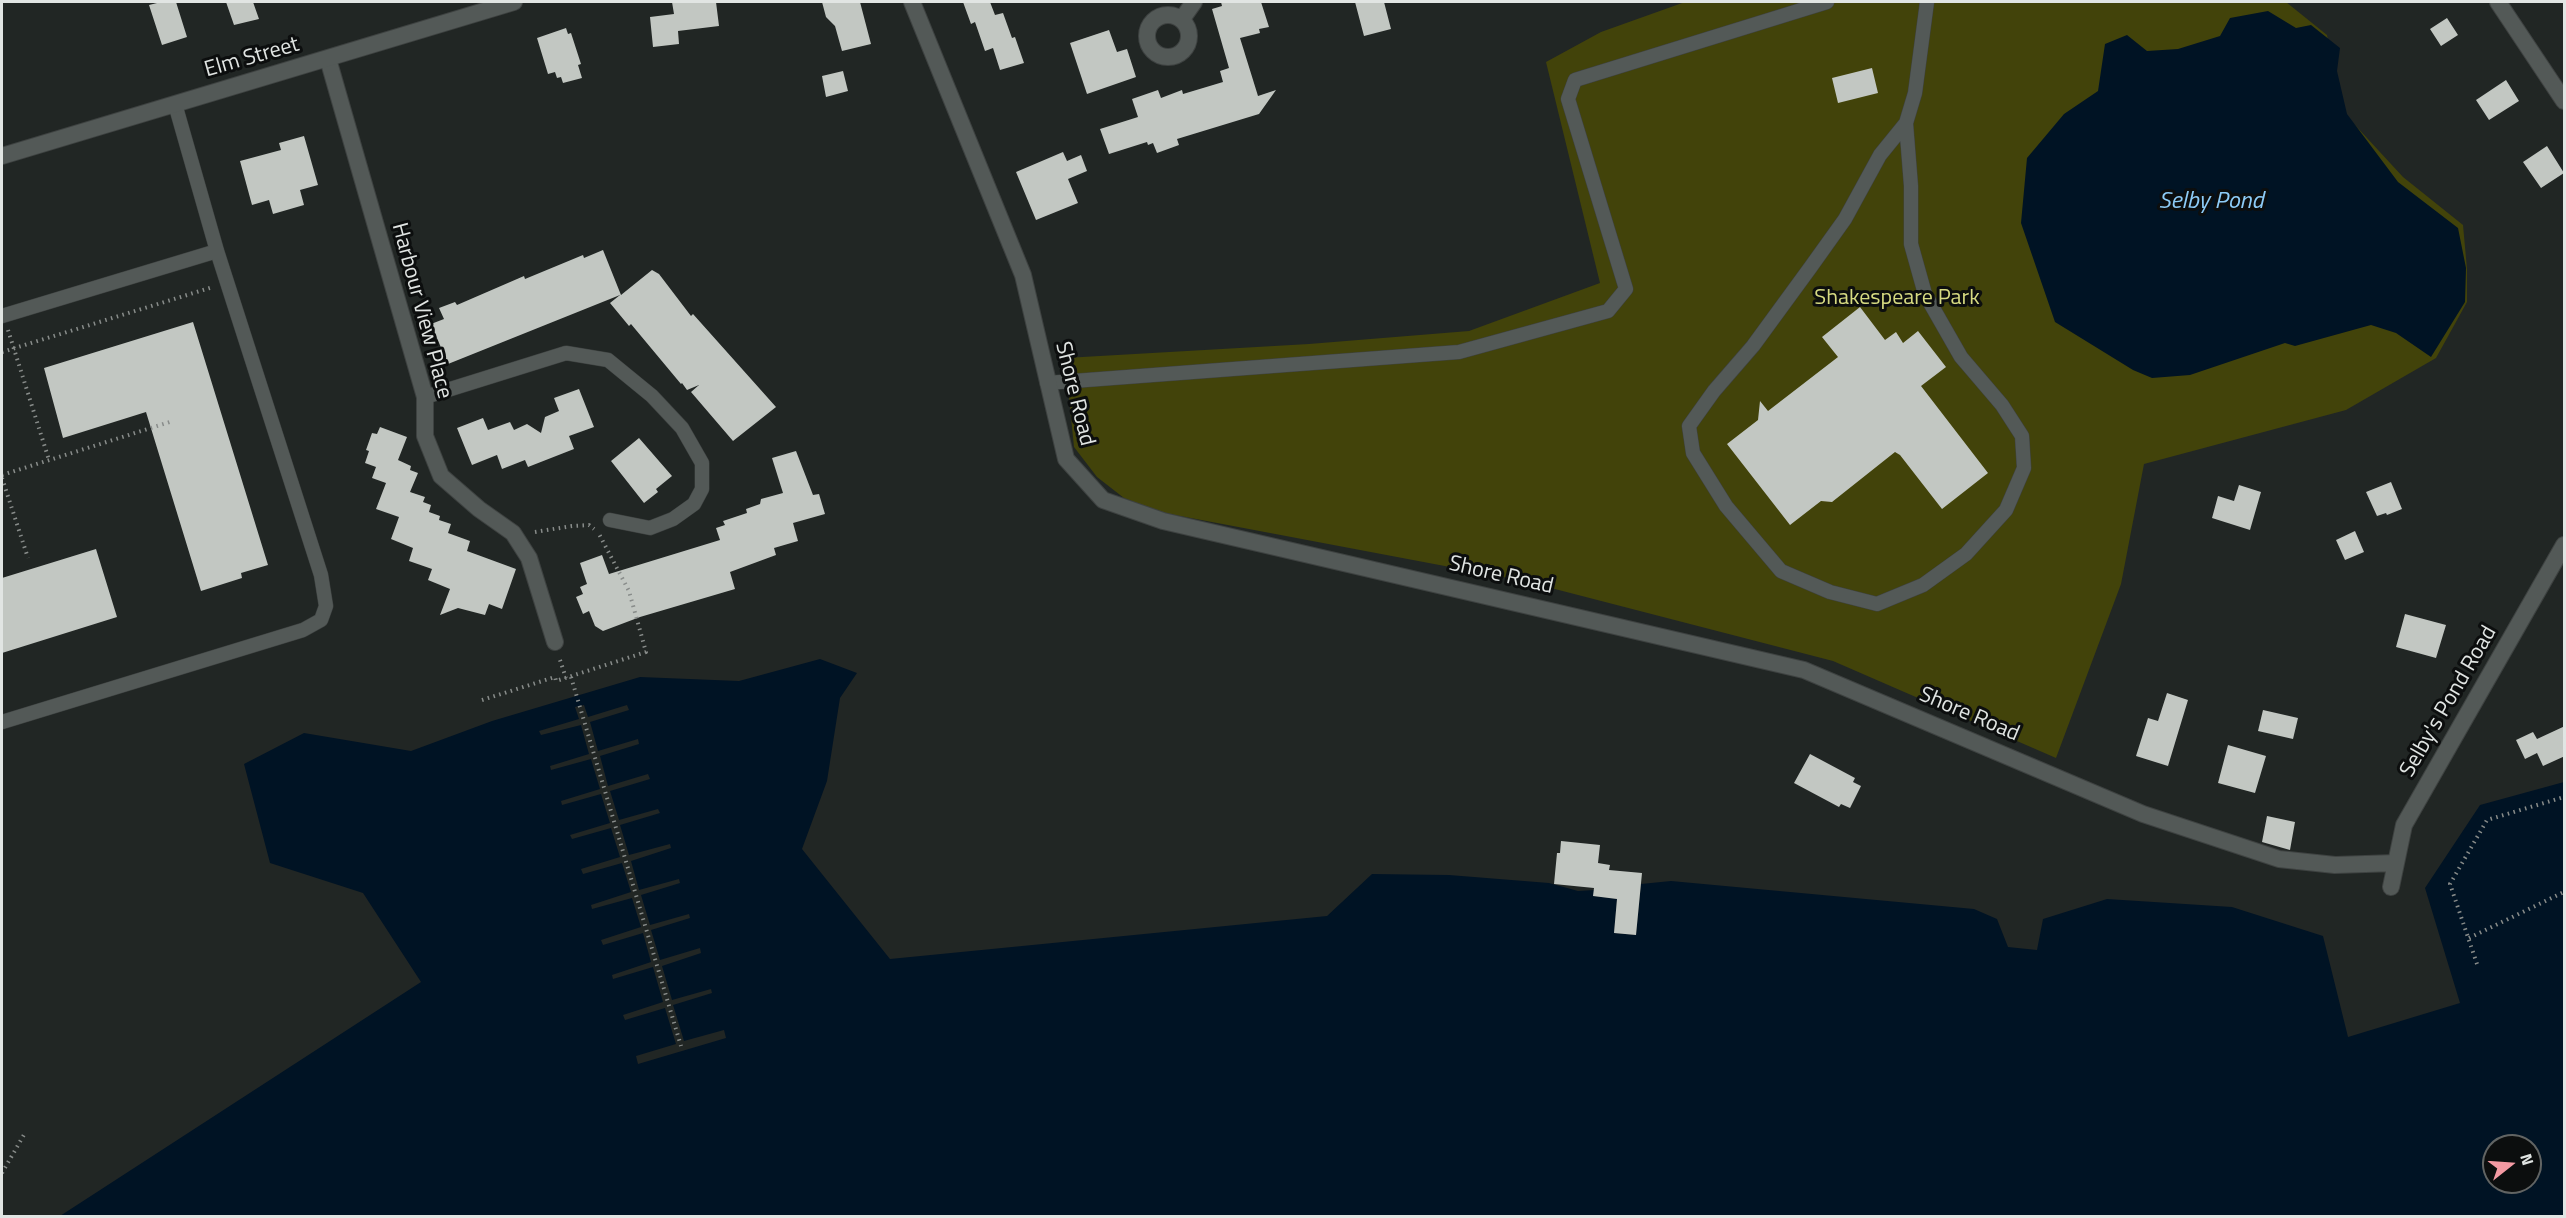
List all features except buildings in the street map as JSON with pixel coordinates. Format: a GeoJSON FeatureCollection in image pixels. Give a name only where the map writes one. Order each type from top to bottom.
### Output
{"type":"FeatureCollection","features":[{"type":"Feature","properties":{"kind":"street","name":"Elm Street"},"geometry":{"type":"LineString","coordinates":[[2,156],[514,2]]}},
{"type":"Feature","properties":{"kind":"street","name":"Shore Road"},"geometry":{"type":"LineString","coordinates":[[912,2],[1023,275],[1066,459],[1102,500],[1163,521],[1804,670],[2143,814],[2279,859],[2335,864],[2396,863]]}},
{"type":"Feature","properties":{"kind":"street"},"geometry":{"type":"LineString","coordinates":[[1182,19],[1194,2]]}},
{"type":"Feature","properties":{"kind":"street"},"geometry":{"type":"LineString","coordinates":[[2498,2],[2565,101]]}},
{"type":"Feature","properties":{"kind":"street","name":"Harbour View Place"},"geometry":{"type":"LineString","coordinates":[[328,59],[425,397],[425,436],[441,476],[515,536],[529,558],[555,642]]}},
{"type":"Feature","properties":{"kind":"street","name":"Selby's Pond Road"},"geometry":{"type":"LineString","coordinates":[[2391,887],[2404,825],[2565,545]]}},
{"type":"Feature","properties":{"kind":"lane"},"geometry":{"type":"LineString","coordinates":[[1047,383],[1459,352],[1608,311],[1626,289],[1568,99],[1575,80],[1827,2]]}},
{"type":"Feature","properties":{"kind":"lane"},"geometry":{"type":"LineString","coordinates":[[1906,123],[1880,155],[1845,219],[1810,268],[1753,346],[1714,391],[1689,426],[1693,453],[1698,462],[1726,506],[1781,571],[1830,592],[1877,604],[1923,585],[1966,554],[2006,510],[2024,468],[2022,436],[2002,405],[1961,357],[1925,294],[1911,244],[1911,186],[1906,123],[1915,93],[1927,2]]}},
{"type":"Feature","properties":{"kind":"lane"},"geometry":{"type":"LineString","coordinates":[[2,722],[303,630],[321,620],[326,606],[321,575],[217,251],[175,104]]}},
{"type":"Feature","properties":{"kind":"lane"},"geometry":{"type":"LineString","coordinates":[[2,316],[217,251]]}},
{"type":"Feature","properties":{"kind":"lane"},"geometry":{"type":"LineString","coordinates":[[425,397],[566,353],[609,360],[652,396],[682,429],[702,463],[702,489],[694,504],[673,519],[650,528],[610,520]]}},
{"type":"Feature","properties":{"kind":"path"},"geometry":{"type":"LineString","coordinates":[[2,352],[214,287]]}},
{"type":"Feature","properties":{"kind":"path"},"geometry":{"type":"LineString","coordinates":[[2,316],[49,460]]}},
{"type":"Feature","properties":{"kind":"path"},"geometry":{"type":"LineString","coordinates":[[28,558],[2,476],[173,421]]}},
{"type":"Feature","properties":{"kind":"path"},"geometry":{"type":"LineString","coordinates":[[482,700],[555,677],[556,681],[571,677],[646,652],[629,591],[597,531],[589,525],[572,526],[515,536]]}},
{"type":"Feature","properties":{"kind":"path"},"geometry":{"type":"LineString","coordinates":[[571,677],[681,1046]]}},
{"type":"Feature","properties":{"kind":"path"},"geometry":{"type":"LineString","coordinates":[[2477,964],[2450,884],[2487,820],[2565,797]]}},
{"type":"Feature","properties":{"kind":"path"},"geometry":{"type":"LineString","coordinates":[[2469,938],[2565,892]]}},
{"type":"Feature","properties":{"kind":"path"},"geometry":{"type":"LineString","coordinates":[[2,1173],[25,1133]]}},
{"type":"Feature","properties":{"kind":"green space","name":"Shakespeare Park"},"geometry":{"type":"Polygon","coordinates":[[[1685,2],[2286,2],[2327,35],[2343,112],[2403,177],[2463,225],[2467,302],[2436,358],[2346,410],[2144,464],[2121,584],[2056,758],[1833,661],[1524,581],[1159,512],[1124,498],[1097,477],[1074,447],[1065,358],[1309,344],[1469,331],[1600,283],[1546,62],[1601,32],[1685,2]]]}},
{"type":"Feature","properties":{"kind":"water","name":"Selby Pond"},"geometry":{"type":"Polygon","coordinates":[[[2268,11],[2296,28],[2311,25],[2340,48],[2337,71],[2347,114],[2398,182],[2458,228],[2466,268],[2465,302],[2431,357],[2396,333],[2371,325],[2295,346],[2285,343],[2190,375],[2152,378],[2133,370],[2055,322],[2021,223],[2027,158],[2064,114],[2098,91],[2105,44],[2127,35],[2147,51],[2178,49],[2220,36],[2230,18],[2268,11]]]}},
{"type":"Feature","properties":{"kind":"water"},"geometry":{"type":"Polygon","coordinates":[[[820,659],[857,673],[840,698],[827,781],[802,849],[890,959],[1327,916],[1372,874],[1449,875],[1549,883],[1578,891],[1594,890],[1594,896],[1617,899],[1614,933],[1636,935],[1641,884],[1671,881],[1974,909],[1997,919],[2008,947],[2037,950],[2043,919],[2107,899],[2232,907],[2323,936],[2348,1037],[2460,1003],[2425,888],[2480,805],[2564,782],[2564,1216],[60,1216],[421,982],[363,893],[270,863],[244,764],[304,733],[411,751],[492,721],[640,677],[739,681],[820,659]]]}},
{"type":"Feature","properties":{"kind":"pier"},"geometry":{"type":"Polygon","coordinates":[[[584,705],[588,717],[627,705],[629,710],[590,722],[598,751],[638,739],[639,744],[600,756],[608,786],[648,774],[650,779],[610,791],[619,820],[658,809],[660,813],[620,825],[629,855],[670,844],[671,848],[631,861],[639,890],[679,879],[680,883],[641,895],[650,925],[689,914],[690,918],[651,930],[660,960],[700,948],[701,953],[662,966],[672,1000],[711,989],[712,993],[673,1005],[684,1041],[724,1030],[726,1038],[638,1064],[636,1056],[676,1044],[665,1008],[625,1020],[623,1015],[663,1002],[653,967],[613,979],[612,975],[651,962],[643,933],[603,945],[601,940],[641,927],[632,898],[592,909],[591,905],[631,892],[622,863],[583,874],[581,869],[620,857],[611,828],[572,839],[570,835],[610,823],[601,794],[562,805],[561,801],[600,789],[591,759],[551,770],[550,766],[589,754],[581,725],[541,735],[539,731],[579,719],[575,707],[584,705]]]}}]}
